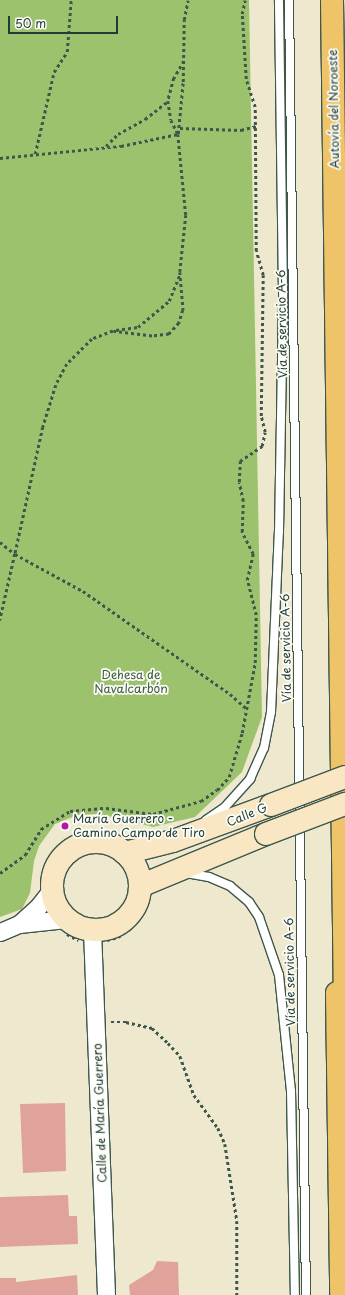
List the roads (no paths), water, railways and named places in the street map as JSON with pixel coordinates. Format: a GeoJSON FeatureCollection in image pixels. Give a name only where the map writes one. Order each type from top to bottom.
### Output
{"type":"FeatureCollection","features":[{"type":"Feature","properties":{"kind":"highway","name":"Autovía del Noroeste"},"geometry":{"type":"LineString","coordinates":[[332,0],[345,1010]]}},
{"type":"Feature","properties":{"kind":"highway"},"geometry":{"type":"LineString","coordinates":[[341,709],[334,736],[341,1295]]}},
{"type":"Feature","properties":{"kind":"street","name":"Calle G"},"geometry":{"type":"LineString","coordinates":[[124,853],[173,841],[256,812],[345,777]]}},
{"type":"Feature","properties":{"kind":"street","name":"Calle G"},"geometry":{"type":"LineString","coordinates":[[145,892],[169,872],[345,804]]}},
{"type":"Feature","properties":{"kind":"street"},"geometry":{"type":"LineString","coordinates":[[100,843],[113,846],[124,853],[136,868],[145,892],[124,920],[109,928],[92,930],[82,928],[66,919],[54,901],[52,889],[57,866],[73,849],[86,844],[100,843]]}},
{"type":"Feature","properties":{"kind":"street"},"geometry":{"type":"LineString","coordinates":[[19,924],[38,907],[52,889]]}},
{"type":"Feature","properties":{"kind":"street"},"geometry":{"type":"LineString","coordinates":[[0,932],[19,924],[66,919]]}},
{"type":"Feature","properties":{"kind":"street","name":"Calle de María Guerrero"},"geometry":{"type":"LineString","coordinates":[[92,930],[106,1295]]}},
{"type":"Feature","properties":{"kind":"lane"},"geometry":{"type":"LineString","coordinates":[[173,841],[225,807],[250,779],[264,748],[271,712],[279,532],[283,292],[279,0]]}},
{"type":"Feature","properties":{"kind":"lane","name":"Vía de servicio A-6"},"geometry":{"type":"LineString","coordinates":[[289,0],[306,1295]]}},
{"type":"Feature","properties":{"kind":"lane"},"geometry":{"type":"LineString","coordinates":[[169,872],[209,877],[230,886],[249,902],[259,917],[279,975],[291,1091],[295,1295]]}},
{"type":"Feature","properties":{"kind":"place","name":"María Guerrero - Camino Campo de Tiro"},"geometry":{"type":"Point","coordinates":[65,826]}},
{"type":"Feature","properties":{"kind":"park label","name":"Dehesa de Navalcarbón"},"geometry":{"type":"Point","coordinates":[131,682]}}]}
